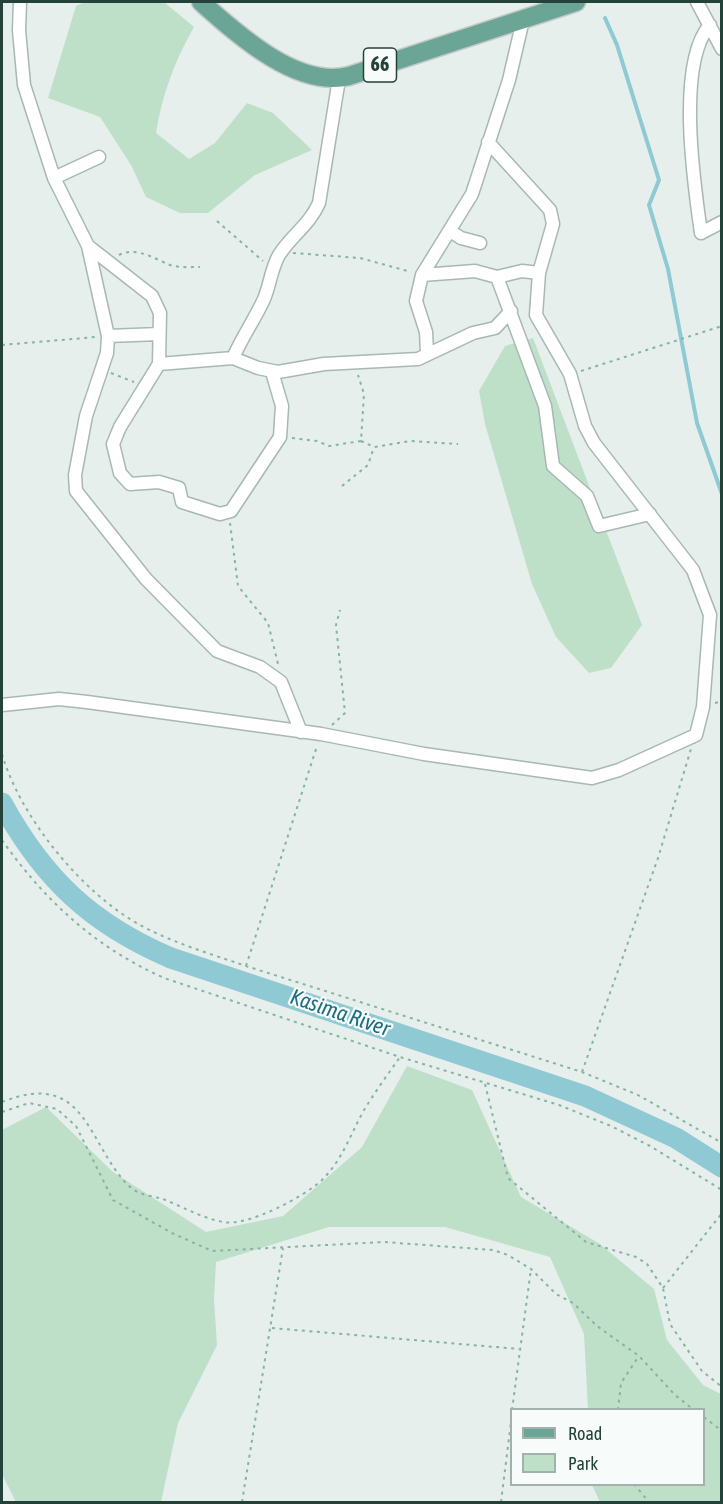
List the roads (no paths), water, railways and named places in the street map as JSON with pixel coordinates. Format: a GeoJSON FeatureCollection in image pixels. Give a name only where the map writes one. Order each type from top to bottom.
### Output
{"type":"FeatureCollection","features":[{"type":"Feature","properties":{"kind":"main road","name":"66"},"geometry":{"type":"LineString","coordinates":[[201,2],[236,33],[280,61],[316,78],[339,79],[576,2]]}},
{"type":"Feature","properties":{"kind":"street"},"geometry":{"type":"LineString","coordinates":[[20,2],[19,30],[24,85],[54,178],[88,246],[108,336],[107,353],[86,416],[75,475],[76,491],[146,579],[217,651],[260,667],[281,682],[301,732]]}},
{"type":"Feature","properties":{"kind":"street"},"geometry":{"type":"LineString","coordinates":[[697,2],[722,49]]}},
{"type":"Feature","properties":{"kind":"street"},"geometry":{"type":"LineString","coordinates":[[427,353],[426,332],[416,300],[422,275],[472,194],[509,80],[523,20]]}},
{"type":"Feature","properties":{"kind":"street"},"geometry":{"type":"LineString","coordinates":[[710,25],[702,34],[695,56],[691,106],[692,146],[701,233],[722,222]]}},
{"type":"Feature","properties":{"kind":"street"},"geometry":{"type":"LineString","coordinates":[[233,358],[270,286],[274,265],[281,252],[314,214],[319,203],[339,79]]}},
{"type":"Feature","properties":{"kind":"street"},"geometry":{"type":"LineString","coordinates":[[2,705],[59,699],[87,702],[321,734],[424,754],[592,778],[619,770],[696,735],[703,707],[710,615],[693,570],[594,443],[585,426],[570,374],[536,315],[539,273],[553,224],[550,210],[488,142]]}},
{"type":"Feature","properties":{"kind":"street"},"geometry":{"type":"LineString","coordinates":[[54,178],[99,157]]}},
{"type":"Feature","properties":{"kind":"street"},"geometry":{"type":"LineString","coordinates":[[450,231],[460,238],[480,243]]}},
{"type":"Feature","properties":{"kind":"street"},"geometry":{"type":"LineString","coordinates":[[88,246],[152,296],[160,313],[159,364],[120,427],[113,444],[120,473],[130,484],[159,482],[178,488],[182,502],[220,514],[231,511],[280,437],[282,406],[272,372]]}},
{"type":"Feature","properties":{"kind":"street"},"geometry":{"type":"LineString","coordinates":[[422,275],[475,271],[497,277],[522,271],[539,273]]}},
{"type":"Feature","properties":{"kind":"street"},"geometry":{"type":"LineString","coordinates":[[497,277],[545,406],[553,465],[587,496],[599,526],[650,514]]}},
{"type":"Feature","properties":{"kind":"street"},"geometry":{"type":"LineString","coordinates":[[159,364],[233,358],[272,372],[354,362],[418,359],[474,333],[495,328],[511,311]]}},
{"type":"Feature","properties":{"kind":"street"},"geometry":{"type":"LineString","coordinates":[[108,336],[159,334]]}},
{"type":"Feature","properties":{"kind":"waterway"},"geometry":{"type":"LineString","coordinates":[[605,18],[617,45],[659,180],[649,205],[668,269],[697,423],[722,494]]}},
{"type":"Feature","properties":{"kind":"waterway","name":"Kasima River"},"geometry":{"type":"LineString","coordinates":[[2,803],[34,854],[52,876],[93,914],[142,945],[171,958],[585,1096],[676,1138],[722,1167]]}}]}
